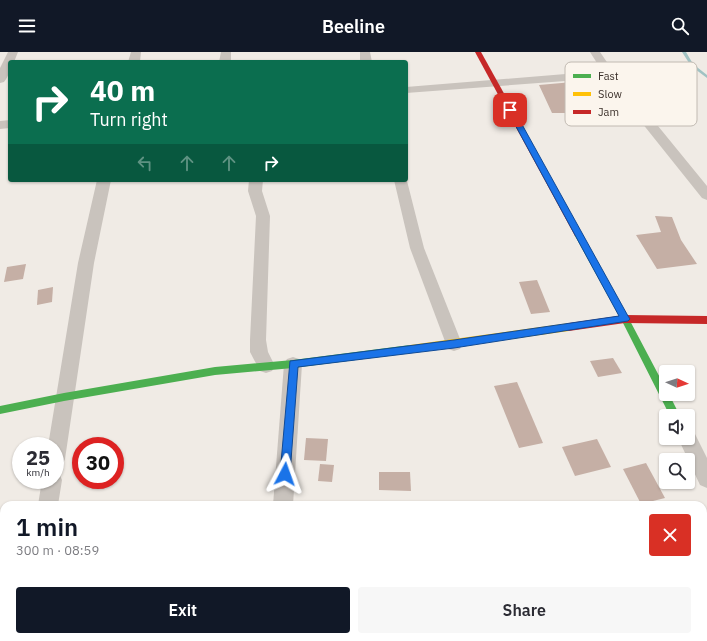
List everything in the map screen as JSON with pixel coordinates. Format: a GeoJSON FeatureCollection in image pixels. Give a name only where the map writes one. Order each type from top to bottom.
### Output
{"type":"FeatureCollection","features":[{"type":"Feature","properties":{"kind":"street"},"geometry":{"type":"LineString","coordinates":[[478,52],[625,319],[671,409]]}},
{"type":"Feature","properties":{"kind":"street"},"geometry":{"type":"LineString","coordinates":[[594,52],[601,62]]}},
{"type":"Feature","properties":{"kind":"street"},"geometry":{"type":"LineString","coordinates":[[0,80],[8,63]]}},
{"type":"Feature","properties":{"kind":"street"},"geometry":{"type":"LineString","coordinates":[[408,90],[565,77]]}},
{"type":"Feature","properties":{"kind":"street"},"geometry":{"type":"LineString","coordinates":[[651,126],[707,195]]}},
{"type":"Feature","properties":{"kind":"street"},"geometry":{"type":"LineString","coordinates":[[58,437],[86,263],[104,182]]}},
{"type":"Feature","properties":{"kind":"street"},"geometry":{"type":"LineString","coordinates":[[256,182],[255,191],[263,216],[258,340],[259,352],[266,366]]}},
{"type":"Feature","properties":{"kind":"street"},"geometry":{"type":"LineString","coordinates":[[401,182],[417,248],[454,344]]}},
{"type":"Feature","properties":{"kind":"street"},"geometry":{"type":"LineString","coordinates":[[0,410],[64,397],[215,372],[454,344],[625,319],[707,320]]}},
{"type":"Feature","properties":{"kind":"street"},"geometry":{"type":"LineString","coordinates":[[283,501],[293,364]]}},
{"type":"Feature","properties":{"kind":"street"},"geometry":{"type":"LineString","coordinates":[[690,445],[707,478]]}},
{"type":"Feature","properties":{"kind":"street"},"geometry":{"type":"LineString","coordinates":[[49,501],[51,489]]}},
{"type":"Feature","properties":{"kind":"building"},"geometry":{"type":"Polygon","coordinates":[[[565,83],[565,113],[552,113],[539,85],[565,83]]]}},
{"type":"Feature","properties":{"kind":"building"},"geometry":{"type":"Polygon","coordinates":[[[655,216],[672,217],[681,240],[697,264],[657,269],[636,235],[661,232],[655,216]]]}},
{"type":"Feature","properties":{"kind":"building"},"geometry":{"type":"Polygon","coordinates":[[[26,264],[23,279],[4,282],[7,267],[26,264]]]}},
{"type":"Feature","properties":{"kind":"building"},"geometry":{"type":"Polygon","coordinates":[[[537,280],[550,312],[531,314],[519,282],[537,280]]]}},
{"type":"Feature","properties":{"kind":"building"},"geometry":{"type":"Polygon","coordinates":[[[53,287],[52,302],[37,305],[38,290],[53,287]]]}},
{"type":"Feature","properties":{"kind":"building"},"geometry":{"type":"Polygon","coordinates":[[[613,358],[622,373],[598,377],[590,361],[613,358]]]}},
{"type":"Feature","properties":{"kind":"building"},"geometry":{"type":"Polygon","coordinates":[[[517,382],[543,443],[519,448],[494,386],[517,382]]]}},
{"type":"Feature","properties":{"kind":"building"},"geometry":{"type":"Polygon","coordinates":[[[306,438],[328,439],[326,461],[304,460],[306,438]]]}},
{"type":"Feature","properties":{"kind":"building"},"geometry":{"type":"Polygon","coordinates":[[[597,439],[611,467],[575,476],[562,447],[597,439]]]}},
{"type":"Feature","properties":{"kind":"building"},"geometry":{"type":"Polygon","coordinates":[[[646,463],[665,498],[653,501],[639,501],[623,469],[646,463]]]}},
{"type":"Feature","properties":{"kind":"building"},"geometry":{"type":"Polygon","coordinates":[[[320,464],[334,465],[332,482],[318,481],[320,464]]]}},
{"type":"Feature","properties":{"kind":"building"},"geometry":{"type":"Polygon","coordinates":[[[379,472],[410,472],[411,491],[379,490],[379,472]]]}},
{"type":"Feature","properties":{"kind":"waterway"},"geometry":{"type":"LineString","coordinates":[[684,52],[690,62]]}},
{"type":"Feature","properties":{"kind":"waterway"},"geometry":{"type":"LineString","coordinates":[[697,69],[707,77]]}},
{"type":"Feature","properties":{"kind":"traffic: fast"},"geometry":{"type":"LineString","coordinates":[[578,234],[625,319],[671,409]]}},
{"type":"Feature","properties":{"kind":"traffic: fast"},"geometry":{"type":"LineString","coordinates":[[0,410],[64,397],[215,371],[293,364],[410,349]]}},
{"type":"Feature","properties":{"kind":"traffic: slow"},"geometry":{"type":"LineString","coordinates":[[410,349],[569,327]]}},
{"type":"Feature","properties":{"kind":"traffic: jam"},"geometry":{"type":"LineString","coordinates":[[478,52],[578,234]]}},
{"type":"Feature","properties":{"kind":"traffic: jam"},"geometry":{"type":"LineString","coordinates":[[569,327],[625,319],[707,320]]}},
{"type":"Feature","properties":{"kind":"route"},"geometry":{"type":"LineString","coordinates":[[285,474],[293,364],[454,344],[625,319],[510,110]]}}]}
